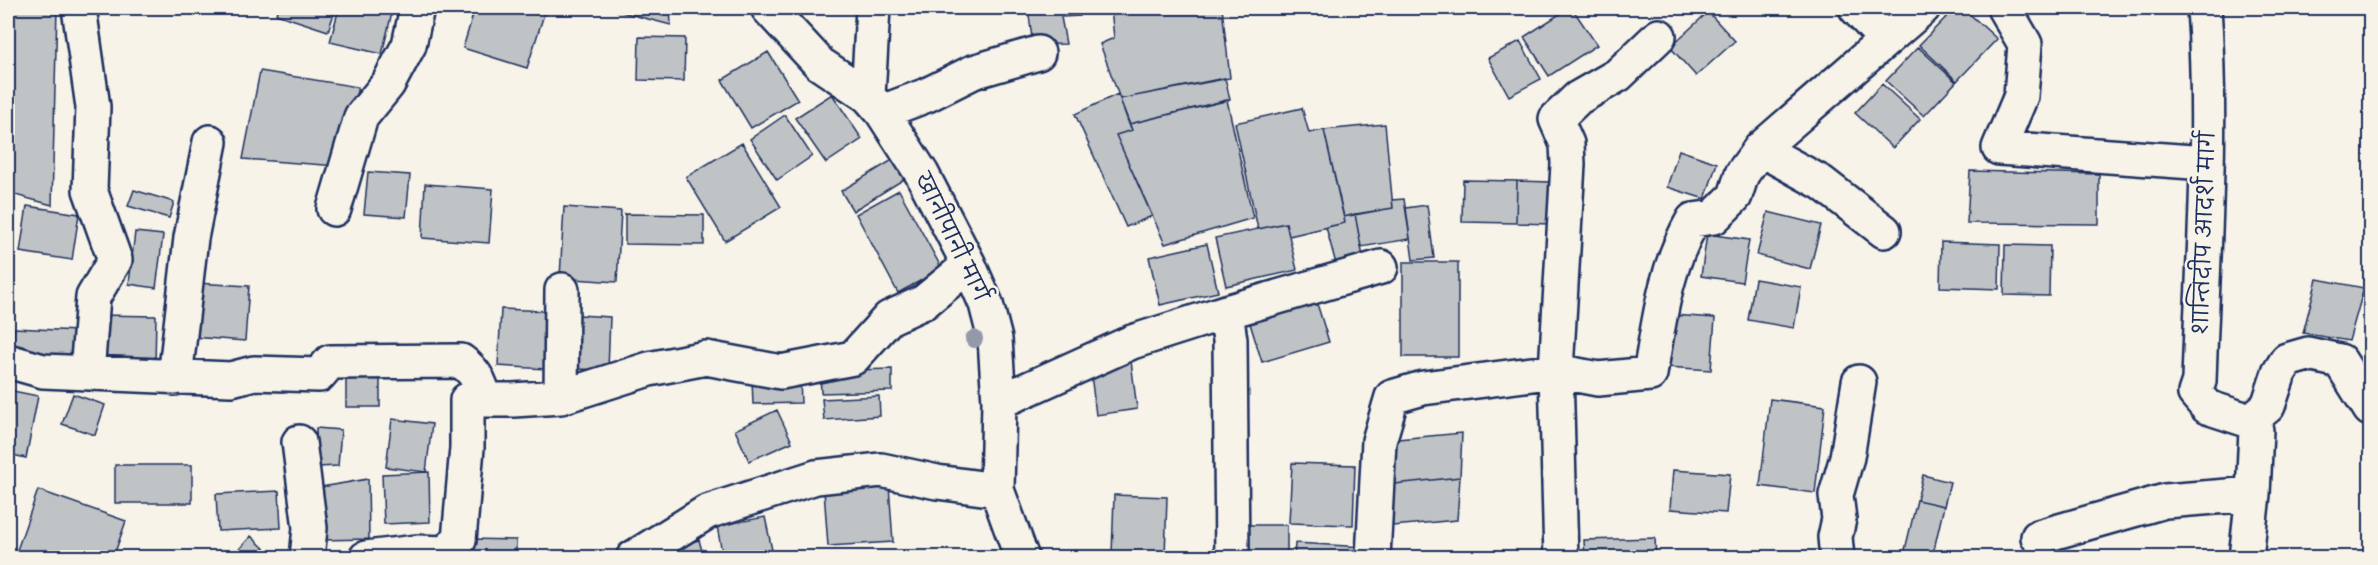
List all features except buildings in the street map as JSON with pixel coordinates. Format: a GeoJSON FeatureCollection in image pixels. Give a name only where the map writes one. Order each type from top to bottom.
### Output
{"type":"FeatureCollection","features":[{"type":"Feature","properties":{"kind":"street"},"geometry":{"type":"LineString","coordinates":[[79,8],[93,107],[90,190],[115,260],[93,297],[87,373]]}},
{"type":"Feature","properties":{"kind":"street"},"geometry":{"type":"LineString","coordinates":[[334,209],[361,117],[388,84],[410,45],[417,8]]}},
{"type":"Feature","properties":{"kind":"street","name":"खानीपानी मार्ग"},"geometry":{"type":"LineString","coordinates":[[768,8],[820,64],[875,104],[922,174],[969,265],[986,304],[995,339],[999,402],[997,490],[1022,558]]}},
{"type":"Feature","properties":{"kind":"street"},"geometry":{"type":"LineString","coordinates":[[873,8],[875,104],[927,94],[974,72],[1038,53]]}},
{"type":"Feature","properties":{"kind":"street"},"geometry":{"type":"LineString","coordinates":[[1856,8],[1885,39]]}},
{"type":"Feature","properties":{"kind":"street"},"geometry":{"type":"LineString","coordinates":[[1373,558],[1379,441],[1392,397],[1424,388],[1556,371],[1598,379],[1650,374],[1664,294],[1678,247],[1694,220],[1714,217],[1735,196],[1743,174],[1760,149],[1923,8]]}},
{"type":"Feature","properties":{"kind":"street"},"geometry":{"type":"LineString","coordinates":[[2004,8],[2025,44],[2021,96],[1999,148],[2206,163]]}},
{"type":"Feature","properties":{"kind":"street","name":"शान्तिदीप आदर्श मार्ग"},"geometry":{"type":"LineString","coordinates":[[2204,8],[2207,59],[2206,163],[2199,381],[2195,393],[2207,408],[2250,421]]}},
{"type":"Feature","properties":{"kind":"street"},"geometry":{"type":"LineString","coordinates":[[1561,558],[1556,371],[1568,164],[1567,144],[1556,119],[1578,98],[1618,75],[1659,36]]}},
{"type":"Feature","properties":{"kind":"street"},"geometry":{"type":"LineString","coordinates":[[175,378],[191,238],[210,142]]}},
{"type":"Feature","properties":{"kind":"street"},"geometry":{"type":"LineString","coordinates":[[1760,149],[1822,183],[1884,231]]}},
{"type":"Feature","properties":{"kind":"street"},"geometry":{"type":"LineString","coordinates":[[366,558],[417,552],[445,553],[459,540],[468,448],[467,400],[561,397],[649,369],[706,358],[781,372],[853,358],[889,318],[924,302],[969,265]]}},
{"type":"Feature","properties":{"kind":"street"},"geometry":{"type":"LineString","coordinates":[[999,402],[1132,342],[1381,267]]}},
{"type":"Feature","properties":{"kind":"street"},"geometry":{"type":"LineString","coordinates":[[561,397],[562,290]]}},
{"type":"Feature","properties":{"kind":"street"},"geometry":{"type":"LineString","coordinates":[[1226,312],[1230,340],[1232,558]]}},
{"type":"Feature","properties":{"kind":"street"},"geometry":{"type":"LineString","coordinates":[[2246,558],[2253,494],[2256,430],[2250,421],[2268,406],[2279,373],[2287,360],[2308,354],[2340,361],[2370,409]]}},
{"type":"Feature","properties":{"kind":"street"},"geometry":{"type":"LineString","coordinates":[[8,361],[42,371],[231,379],[254,373],[319,375],[330,362],[461,361],[470,367],[479,378],[484,399]]}},
{"type":"Feature","properties":{"kind":"street"},"geometry":{"type":"LineString","coordinates":[[1837,558],[1835,537],[1839,519],[1836,495],[1847,457],[1859,382]]}},
{"type":"Feature","properties":{"kind":"street"},"geometry":{"type":"LineString","coordinates":[[299,442],[310,528],[307,558]]}},
{"type":"Feature","properties":{"kind":"street"},"geometry":{"type":"LineString","coordinates":[[633,558],[707,512],[816,477],[881,470],[937,482],[997,490]]}},
{"type":"Feature","properties":{"kind":"street"},"geometry":{"type":"LineString","coordinates":[[2038,537],[2165,501],[2253,494]]}}]}
